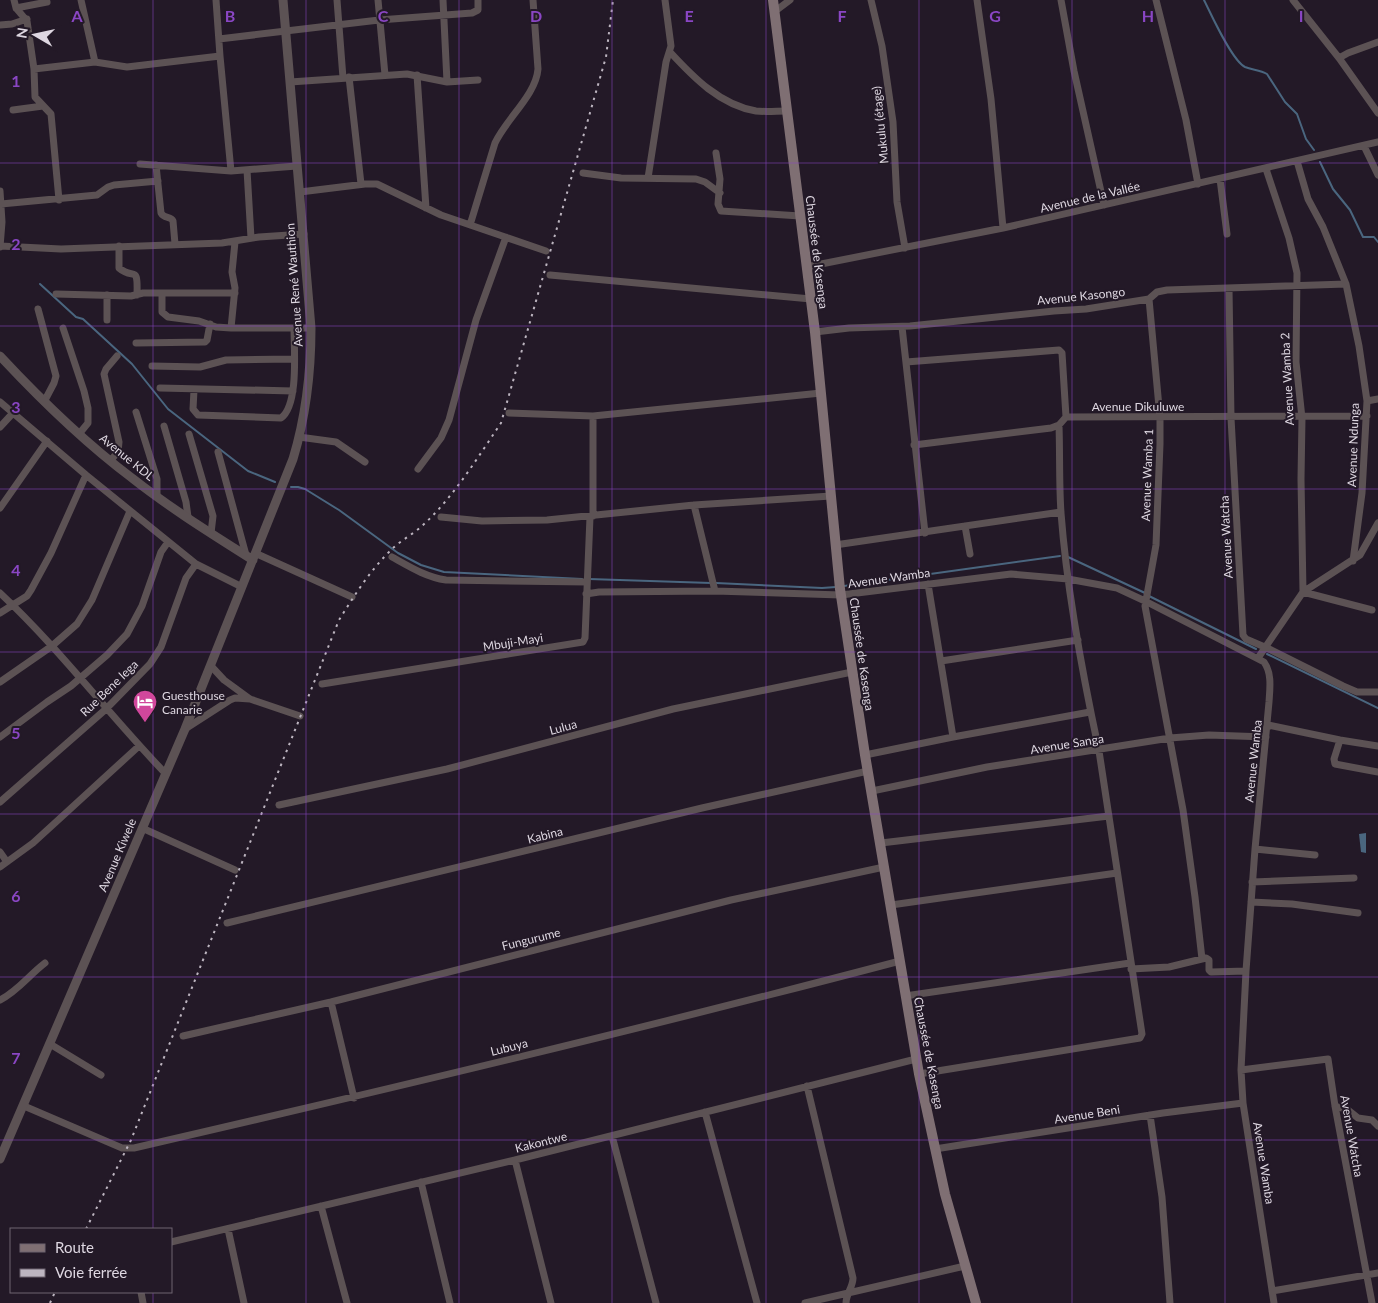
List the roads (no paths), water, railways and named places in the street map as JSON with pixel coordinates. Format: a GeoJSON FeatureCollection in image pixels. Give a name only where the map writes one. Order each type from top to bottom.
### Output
{"type":"FeatureCollection","features":[{"type":"Feature","properties":{"kind":"main road","name":"Chaussée de Kasenga"},"geometry":{"type":"LineString","coordinates":[[773,0],[815,332],[835,545],[852,672],[916,1059],[945,1194],[976,1303]]}},
{"type":"Feature","properties":{"kind":"street"},"geometry":{"type":"LineString","coordinates":[[81,0],[95,62]]}},
{"type":"Feature","properties":{"kind":"street"},"geometry":{"type":"LineString","coordinates":[[216,0],[231,171]]}},
{"type":"Feature","properties":{"kind":"street","name":"Avenue René Wauthion"},"geometry":{"type":"LineString","coordinates":[[251,556],[300,437],[310,376],[311,328],[284,0]]}},
{"type":"Feature","properties":{"kind":"street"},"geometry":{"type":"LineString","coordinates":[[337,0],[361,184]]}},
{"type":"Feature","properties":{"kind":"street"},"geometry":{"type":"LineString","coordinates":[[378,0],[385,75]]}},
{"type":"Feature","properties":{"kind":"street"},"geometry":{"type":"LineString","coordinates":[[443,0],[448,82]]}},
{"type":"Feature","properties":{"kind":"street"},"geometry":{"type":"LineString","coordinates":[[219,39],[380,20],[476,12],[478,0]]}},
{"type":"Feature","properties":{"kind":"street"},"geometry":{"type":"LineString","coordinates":[[470,225],[498,137],[522,103],[537,76],[533,0]]}},
{"type":"Feature","properties":{"kind":"street"},"geometry":{"type":"LineString","coordinates":[[648,178],[666,62],[671,46],[665,0]]}},
{"type":"Feature","properties":{"kind":"street"},"geometry":{"type":"LineString","coordinates":[[774,12],[790,0]]}},
{"type":"Feature","properties":{"kind":"street","name":"Mukulu (étage)"},"geometry":{"type":"LineString","coordinates":[[871,0],[882,46],[893,122],[898,202],[905,248]]}},
{"type":"Feature","properties":{"kind":"street"},"geometry":{"type":"LineString","coordinates":[[977,0],[991,99],[1003,228]]}},
{"type":"Feature","properties":{"kind":"street"},"geometry":{"type":"LineString","coordinates":[[1061,0],[1074,71],[1104,205]]}},
{"type":"Feature","properties":{"kind":"street"},"geometry":{"type":"LineString","coordinates":[[1156,0],[1186,120],[1198,184]]}},
{"type":"Feature","properties":{"kind":"street"},"geometry":{"type":"LineString","coordinates":[[1293,0],[1339,58],[1378,113]]}},
{"type":"Feature","properties":{"kind":"street"},"geometry":{"type":"LineString","coordinates":[[15,4],[47,2]]}},
{"type":"Feature","properties":{"kind":"street"},"geometry":{"type":"LineString","coordinates":[[15,4],[26,19],[34,69],[35,97],[50,114],[59,200]]}},
{"type":"Feature","properties":{"kind":"street"},"geometry":{"type":"LineString","coordinates":[[0,25],[12,24],[26,19]]}},
{"type":"Feature","properties":{"kind":"street"},"geometry":{"type":"LineString","coordinates":[[1339,58],[1378,42]]}},
{"type":"Feature","properties":{"kind":"street"},"geometry":{"type":"LineString","coordinates":[[670,52],[693,76],[720,98],[756,111],[787,111]]}},
{"type":"Feature","properties":{"kind":"street"},"geometry":{"type":"LineString","coordinates":[[34,69],[95,62],[127,67],[220,56]]}},
{"type":"Feature","properties":{"kind":"street"},"geometry":{"type":"LineString","coordinates":[[290,82],[385,75],[417,75],[448,82],[478,80]]}},
{"type":"Feature","properties":{"kind":"street"},"geometry":{"type":"LineString","coordinates":[[417,75],[426,208]]}},
{"type":"Feature","properties":{"kind":"street"},"geometry":{"type":"LineString","coordinates":[[13,110],[43,106]]}},
{"type":"Feature","properties":{"kind":"street","name":"Avenue de la Vallée"},"geometry":{"type":"LineString","coordinates":[[806,267],[1003,228],[1378,142]]}},
{"type":"Feature","properties":{"kind":"street"},"geometry":{"type":"LineString","coordinates":[[1364,146],[1378,175]]}},
{"type":"Feature","properties":{"kind":"street"},"geometry":{"type":"LineString","coordinates":[[716,153],[720,171],[718,206],[720,211],[800,216]]}},
{"type":"Feature","properties":{"kind":"street","name":"Avenue Ndunga"},"geometry":{"type":"LineString","coordinates":[[1297,161],[1308,199],[1324,227],[1346,284],[1359,346],[1367,416],[1362,493],[1353,561]]}},
{"type":"Feature","properties":{"kind":"street"},"geometry":{"type":"LineString","coordinates":[[140,164],[231,171],[297,166]]}},
{"type":"Feature","properties":{"kind":"street"},"geometry":{"type":"LineString","coordinates":[[156,165],[161,213],[164,217],[173,220],[175,244]]}},
{"type":"Feature","properties":{"kind":"street","name":"Avenue Wamba 2"},"geometry":{"type":"LineString","coordinates":[[1266,169],[1293,252],[1296,273],[1296,362],[1302,418],[1303,592]]}},
{"type":"Feature","properties":{"kind":"street"},"geometry":{"type":"LineString","coordinates":[[247,170],[251,238]]}},
{"type":"Feature","properties":{"kind":"street"},"geometry":{"type":"LineString","coordinates":[[583,173],[621,178],[696,179],[705,182],[720,193]]}},
{"type":"Feature","properties":{"kind":"street"},"geometry":{"type":"LineString","coordinates":[[1220,179],[1227,234]]}},
{"type":"Feature","properties":{"kind":"street"},"geometry":{"type":"LineString","coordinates":[[1,204],[97,195],[114,185],[158,181]]}},
{"type":"Feature","properties":{"kind":"street"},"geometry":{"type":"LineString","coordinates":[[300,192],[361,184],[377,184],[426,208],[546,251]]}},
{"type":"Feature","properties":{"kind":"street"},"geometry":{"type":"LineString","coordinates":[[0,190],[0,245],[46,249],[235,242],[251,238],[304,234]]}},
{"type":"Feature","properties":{"kind":"street"},"geometry":{"type":"LineString","coordinates":[[418,469],[438,442],[450,420],[476,320],[506,237]]}},
{"type":"Feature","properties":{"kind":"street"},"geometry":{"type":"LineString","coordinates":[[231,328],[235,293],[232,272],[235,242]]}},
{"type":"Feature","properties":{"kind":"street"},"geometry":{"type":"LineString","coordinates":[[119,246],[119,268],[122,271],[135,274],[137,277],[137,295]]}},
{"type":"Feature","properties":{"kind":"street"},"geometry":{"type":"LineString","coordinates":[[550,274],[811,299]]}},
{"type":"Feature","properties":{"kind":"street","name":"Avenue Kasongo"},"geometry":{"type":"LineString","coordinates":[[815,332],[849,328],[902,327],[1054,310],[1086,309],[1149,299],[1156,292],[1167,290],[1346,284]]}},
{"type":"Feature","properties":{"kind":"street","name":"Avenue Watcha"},"geometry":{"type":"LineString","coordinates":[[1229,288],[1230,418],[1243,635],[1246,639],[1357,692],[1378,692]]}},
{"type":"Feature","properties":{"kind":"street"},"geometry":{"type":"LineString","coordinates":[[162,293],[162,310],[165,316],[210,324],[216,327],[311,328]]}},
{"type":"Feature","properties":{"kind":"street"},"geometry":{"type":"LineString","coordinates":[[56,294],[235,293]]}},
{"type":"Feature","properties":{"kind":"street"},"geometry":{"type":"LineString","coordinates":[[107,295],[107,320]]}},
{"type":"Feature","properties":{"kind":"street","name":"Avenue Wamba 1"},"geometry":{"type":"LineString","coordinates":[[1149,299],[1160,418],[1156,545],[1146,596],[1146,618],[1170,738],[1189,848],[1202,959]]}},
{"type":"Feature","properties":{"kind":"street"},"geometry":{"type":"LineString","coordinates":[[38,309],[56,376],[54,384],[44,402]]}},
{"type":"Feature","properties":{"kind":"street"},"geometry":{"type":"LineString","coordinates":[[136,343],[205,342],[210,324]]}},
{"type":"Feature","properties":{"kind":"street"},"geometry":{"type":"LineString","coordinates":[[902,327],[925,533]]}},
{"type":"Feature","properties":{"kind":"street"},"geometry":{"type":"LineString","coordinates":[[63,328],[88,408],[88,423],[79,434]]}},
{"type":"Feature","properties":{"kind":"street"},"geometry":{"type":"LineString","coordinates":[[194,390],[193,409],[198,415],[281,418],[288,411],[293,391],[294,328]]}},
{"type":"Feature","properties":{"kind":"street"},"geometry":{"type":"LineString","coordinates":[[906,362],[1060,350],[1062,353],[1066,417],[1059,425],[1050,428],[914,445]]}},
{"type":"Feature","properties":{"kind":"street","name":"Avenue KDL"},"geometry":{"type":"LineString","coordinates":[[0,356],[24,383],[110,461],[157,497],[211,533],[251,556]]}},
{"type":"Feature","properties":{"kind":"street"},"geometry":{"type":"LineString","coordinates":[[110,461],[118,452],[120,442],[104,374],[117,356]]}},
{"type":"Feature","properties":{"kind":"street"},"geometry":{"type":"LineString","coordinates":[[152,366],[200,366],[226,360],[294,359]]}},
{"type":"Feature","properties":{"kind":"street"},"geometry":{"type":"LineString","coordinates":[[160,388],[293,391]]}},
{"type":"Feature","properties":{"kind":"street"},"geometry":{"type":"LineString","coordinates":[[509,413],[593,416],[820,393]]}},
{"type":"Feature","properties":{"kind":"street"},"geometry":{"type":"LineString","coordinates":[[1366,401],[1378,399]]}},
{"type":"Feature","properties":{"kind":"street"},"geometry":{"type":"LineString","coordinates":[[0,402],[86,476],[196,564],[242,587]]}},
{"type":"Feature","properties":{"kind":"street"},"geometry":{"type":"LineString","coordinates":[[136,412],[157,479],[157,497]]}},
{"type":"Feature","properties":{"kind":"street"},"geometry":{"type":"LineString","coordinates":[[0,428],[13,414]]}},
{"type":"Feature","properties":{"kind":"street","name":"Mbuji-Mayi"},"geometry":{"type":"LineString","coordinates":[[322,684],[580,643],[585,638],[586,594],[592,516],[593,416]]}},
{"type":"Feature","properties":{"kind":"street","name":"Avenue Dikuluwe"},"geometry":{"type":"LineString","coordinates":[[1066,417],[1302,418],[1367,416]]}},
{"type":"Feature","properties":{"kind":"street"},"geometry":{"type":"LineString","coordinates":[[919,1074],[1095,1047],[1140,1038],[1142,1032],[1099,750],[1090,712],[1068,578],[1061,512],[1059,425]]}},
{"type":"Feature","properties":{"kind":"street"},"geometry":{"type":"LineString","coordinates":[[164,426],[186,502],[188,517]]}},
{"type":"Feature","properties":{"kind":"street"},"geometry":{"type":"LineString","coordinates":[[189,434],[213,516],[211,533]]}},
{"type":"Feature","properties":{"kind":"street"},"geometry":{"type":"LineString","coordinates":[[300,437],[336,442],[365,462]]}},
{"type":"Feature","properties":{"kind":"street"},"geometry":{"type":"LineString","coordinates":[[0,508],[47,441]]}},
{"type":"Feature","properties":{"kind":"street"},"geometry":{"type":"LineString","coordinates":[[218,452],[251,556],[352,597]]}},
{"type":"Feature","properties":{"kind":"street"},"geometry":{"type":"LineString","coordinates":[[0,613],[27,596],[34,585],[51,553],[86,476]]}},
{"type":"Feature","properties":{"kind":"street"},"geometry":{"type":"LineString","coordinates":[[441,517],[509,522],[592,516],[694,505],[831,496]]}},
{"type":"Feature","properties":{"kind":"street"},"geometry":{"type":"LineString","coordinates":[[694,505],[715,590]]}},
{"type":"Feature","properties":{"kind":"street"},"geometry":{"type":"LineString","coordinates":[[0,682],[52,646],[77,624],[84,615],[130,511]]}},
{"type":"Feature","properties":{"kind":"street"},"geometry":{"type":"LineString","coordinates":[[835,545],[1061,512]]}},
{"type":"Feature","properties":{"kind":"street"},"geometry":{"type":"LineString","coordinates":[[1258,658],[1267,648],[1303,592],[1353,561],[1364,549],[1378,523]]}},
{"type":"Feature","properties":{"kind":"street"},"geometry":{"type":"LineString","coordinates":[[965,526],[970,554]]}},
{"type":"Feature","properties":{"kind":"street"},"geometry":{"type":"LineString","coordinates":[[0,737],[80,678],[107,656],[127,634],[142,606],[161,552],[168,542]]}},
{"type":"Feature","properties":{"kind":"street","name":"Avenue Kiwele"},"geometry":{"type":"LineString","coordinates":[[0,1159],[185,729],[242,587],[251,556]]}},
{"type":"Feature","properties":{"kind":"street"},"geometry":{"type":"LineString","coordinates":[[392,557],[416,571],[433,578],[446,580],[587,582]]}},
{"type":"Feature","properties":{"kind":"street","name":"Rue Bene lega"},"geometry":{"type":"LineString","coordinates":[[0,802],[106,709],[157,656],[186,578],[196,564]]}},
{"type":"Feature","properties":{"kind":"street","name":"Avenue Wamba"},"geometry":{"type":"LineString","coordinates":[[586,594],[599,592],[840,589],[928,584],[1011,574],[1068,578],[1146,596],[1266,664],[1269,676],[1268,725],[1252,882],[1241,1070],[1243,1103],[1274,1303]]}},
{"type":"Feature","properties":{"kind":"street"},"geometry":{"type":"LineString","coordinates":[[928,584],[953,737]]}},
{"type":"Feature","properties":{"kind":"street"},"geometry":{"type":"LineString","coordinates":[[1303,592],[1372,610]]}},
{"type":"Feature","properties":{"kind":"street"},"geometry":{"type":"LineString","coordinates":[[0,594],[52,646],[106,709],[166,774]]}},
{"type":"Feature","properties":{"kind":"street"},"geometry":{"type":"LineString","coordinates":[[941,662],[1078,640]]}},
{"type":"Feature","properties":{"kind":"street"},"geometry":{"type":"LineString","coordinates":[[211,666],[224,680],[250,699]]}},
{"type":"Feature","properties":{"kind":"street","name":"Lulua"},"geometry":{"type":"LineString","coordinates":[[279,805],[447,769],[673,709],[852,672]]}},
{"type":"Feature","properties":{"kind":"street"},"geometry":{"type":"LineString","coordinates":[[185,729],[235,698],[250,699],[300,716]]}},
{"type":"Feature","properties":{"kind":"street"},"geometry":{"type":"LineString","coordinates":[[865,755],[1090,712]]}},
{"type":"Feature","properties":{"kind":"street"},"geometry":{"type":"LineString","coordinates":[[1268,725],[1378,746]]}},
{"type":"Feature","properties":{"kind":"street","name":"Avenue Sanga"},"geometry":{"type":"LineString","coordinates":[[872,791],[987,767],[1170,738],[1209,735],[1266,738]]}},
{"type":"Feature","properties":{"kind":"street"},"geometry":{"type":"LineString","coordinates":[[1340,740],[1334,759],[1335,764],[1378,772]]}},
{"type":"Feature","properties":{"kind":"street"},"geometry":{"type":"LineString","coordinates":[[0,867],[33,843],[139,746]]}},
{"type":"Feature","properties":{"kind":"street","name":"Kabina"},"geometry":{"type":"LineString","coordinates":[[228,923],[702,808],[868,771]]}},
{"type":"Feature","properties":{"kind":"street"},"geometry":{"type":"LineString","coordinates":[[881,843],[1108,816]]}},
{"type":"Feature","properties":{"kind":"street"},"geometry":{"type":"LineString","coordinates":[[142,828],[235,870]]}},
{"type":"Feature","properties":{"kind":"street"},"geometry":{"type":"LineString","coordinates":[[1255,849],[1315,854]]}},
{"type":"Feature","properties":{"kind":"street"},"geometry":{"type":"LineString","coordinates":[[0,852],[8,862]]}},
{"type":"Feature","properties":{"kind":"street","name":"Fungurume"},"geometry":{"type":"LineString","coordinates":[[183,1036],[331,1002],[731,900],[884,867]]}},
{"type":"Feature","properties":{"kind":"street"},"geometry":{"type":"LineString","coordinates":[[891,905],[1117,873]]}},
{"type":"Feature","properties":{"kind":"street"},"geometry":{"type":"LineString","coordinates":[[1252,882],[1354,878]]}},
{"type":"Feature","properties":{"kind":"street"},"geometry":{"type":"LineString","coordinates":[[1251,902],[1292,904],[1358,913]]}},
{"type":"Feature","properties":{"kind":"street"},"geometry":{"type":"LineString","coordinates":[[905,996],[1131,966],[1169,966],[1208,958],[1209,970],[1211,972],[1246,971]]}},
{"type":"Feature","properties":{"kind":"street","name":"Lubuya"},"geometry":{"type":"LineString","coordinates":[[24,1106],[122,1148],[134,1148],[354,1098],[900,961]]}},
{"type":"Feature","properties":{"kind":"street"},"geometry":{"type":"LineString","coordinates":[[0,1000],[18,988],[45,963]]}},
{"type":"Feature","properties":{"kind":"street"},"geometry":{"type":"LineString","coordinates":[[331,1002],[354,1098]]}},
{"type":"Feature","properties":{"kind":"street"},"geometry":{"type":"LineString","coordinates":[[50,1044],[101,1075]]}},
{"type":"Feature","properties":{"kind":"street","name":"Avenue Watcha"},"geometry":{"type":"LineString","coordinates":[[1241,1070],[1327,1058],[1329,1061],[1335,1106],[1372,1303]]}},
{"type":"Feature","properties":{"kind":"street","name":"Kakontwe"},"geometry":{"type":"LineString","coordinates":[[172,1242],[515,1160],[916,1059]]}},
{"type":"Feature","properties":{"kind":"street"},"geometry":{"type":"LineString","coordinates":[[807,1086],[853,1278],[846,1303]]}},
{"type":"Feature","properties":{"kind":"street","name":"Avenue Beni"},"geometry":{"type":"LineString","coordinates":[[935,1149],[1150,1115],[1243,1103]]}},
{"type":"Feature","properties":{"kind":"street"},"geometry":{"type":"LineString","coordinates":[[1335,1106],[1348,1110],[1358,1118],[1372,1120],[1378,1126]]}},
{"type":"Feature","properties":{"kind":"street"},"geometry":{"type":"LineString","coordinates":[[705,1112],[758,1303]]}},
{"type":"Feature","properties":{"kind":"street"},"geometry":{"type":"LineString","coordinates":[[1150,1115],[1162,1197],[1170,1303]]}},
{"type":"Feature","properties":{"kind":"street"},"geometry":{"type":"LineString","coordinates":[[612,1136],[656,1303]]}},
{"type":"Feature","properties":{"kind":"street"},"geometry":{"type":"LineString","coordinates":[[515,1160],[551,1303]]}},
{"type":"Feature","properties":{"kind":"street"},"geometry":{"type":"LineString","coordinates":[[421,1182],[450,1303]]}},
{"type":"Feature","properties":{"kind":"street"},"geometry":{"type":"LineString","coordinates":[[321,1206],[346,1303]]}},
{"type":"Feature","properties":{"kind":"street"},"geometry":{"type":"LineString","coordinates":[[228,1229],[244,1303]]}},
{"type":"Feature","properties":{"kind":"street"},"geometry":{"type":"LineString","coordinates":[[805,1303],[965,1266]]}},
{"type":"Feature","properties":{"kind":"street"},"geometry":{"type":"LineString","coordinates":[[1272,1291],[1378,1273]]}},
{"type":"Feature","properties":{"kind":"water"},"geometry":{"type":"Polygon","coordinates":[[[1366,833],[1366,853],[1361,852],[1359,834],[1366,833]]]}},
{"type":"Feature","properties":{"kind":"waterway"},"geometry":{"type":"LineString","coordinates":[[1204,0],[1234,56],[1245,67],[1267,74],[1285,102],[1297,114],[1306,139],[1314,150]]}},
{"type":"Feature","properties":{"kind":"waterway"},"geometry":{"type":"LineString","coordinates":[[1320,162],[1333,189],[1350,210],[1363,237],[1374,237],[1378,242]]}},
{"type":"Feature","properties":{"kind":"waterway"},"geometry":{"type":"LineString","coordinates":[[40,284],[76,317],[83,319],[132,364],[168,409],[248,471],[275,482]]}},
{"type":"Feature","properties":{"kind":"waterway"},"geometry":{"type":"LineString","coordinates":[[291,487],[305,489],[339,510],[398,553],[421,565],[444,572],[582,579]]}},
{"type":"Feature","properties":{"kind":"waterway"},"geometry":{"type":"LineString","coordinates":[[844,586],[1060,556]]}},
{"type":"Feature","properties":{"kind":"waterway"},"geometry":{"type":"LineString","coordinates":[[1068,557],[1145,593]]}},
{"type":"Feature","properties":{"kind":"waterway"},"geometry":{"type":"LineString","coordinates":[[589,579],[711,583]]}},
{"type":"Feature","properties":{"kind":"waterway"},"geometry":{"type":"LineString","coordinates":[[716,583],[836,587]]}},
{"type":"Feature","properties":{"kind":"waterway"},"geometry":{"type":"LineString","coordinates":[[1149,596],[1256,649]]}},
{"type":"Feature","properties":{"kind":"waterway"},"geometry":{"type":"LineString","coordinates":[[1267,654],[1378,708]]}},
{"type":"Feature","properties":{"kind":"railway"},"geometry":{"type":"LineString","coordinates":[[87,1228],[131,1140],[339,620],[362,584],[382,560],[397,545],[422,526],[444,503],[501,423],[606,57],[613,0]]}},
{"type":"Feature","properties":{"kind":"railway"},"geometry":{"type":"LineString","coordinates":[[50,1303],[55,1293]]}},
{"type":"Feature","properties":{"kind":"place","name":"Guesthouse Canarie"},"geometry":{"type":"Point","coordinates":[145,723]}}]}
